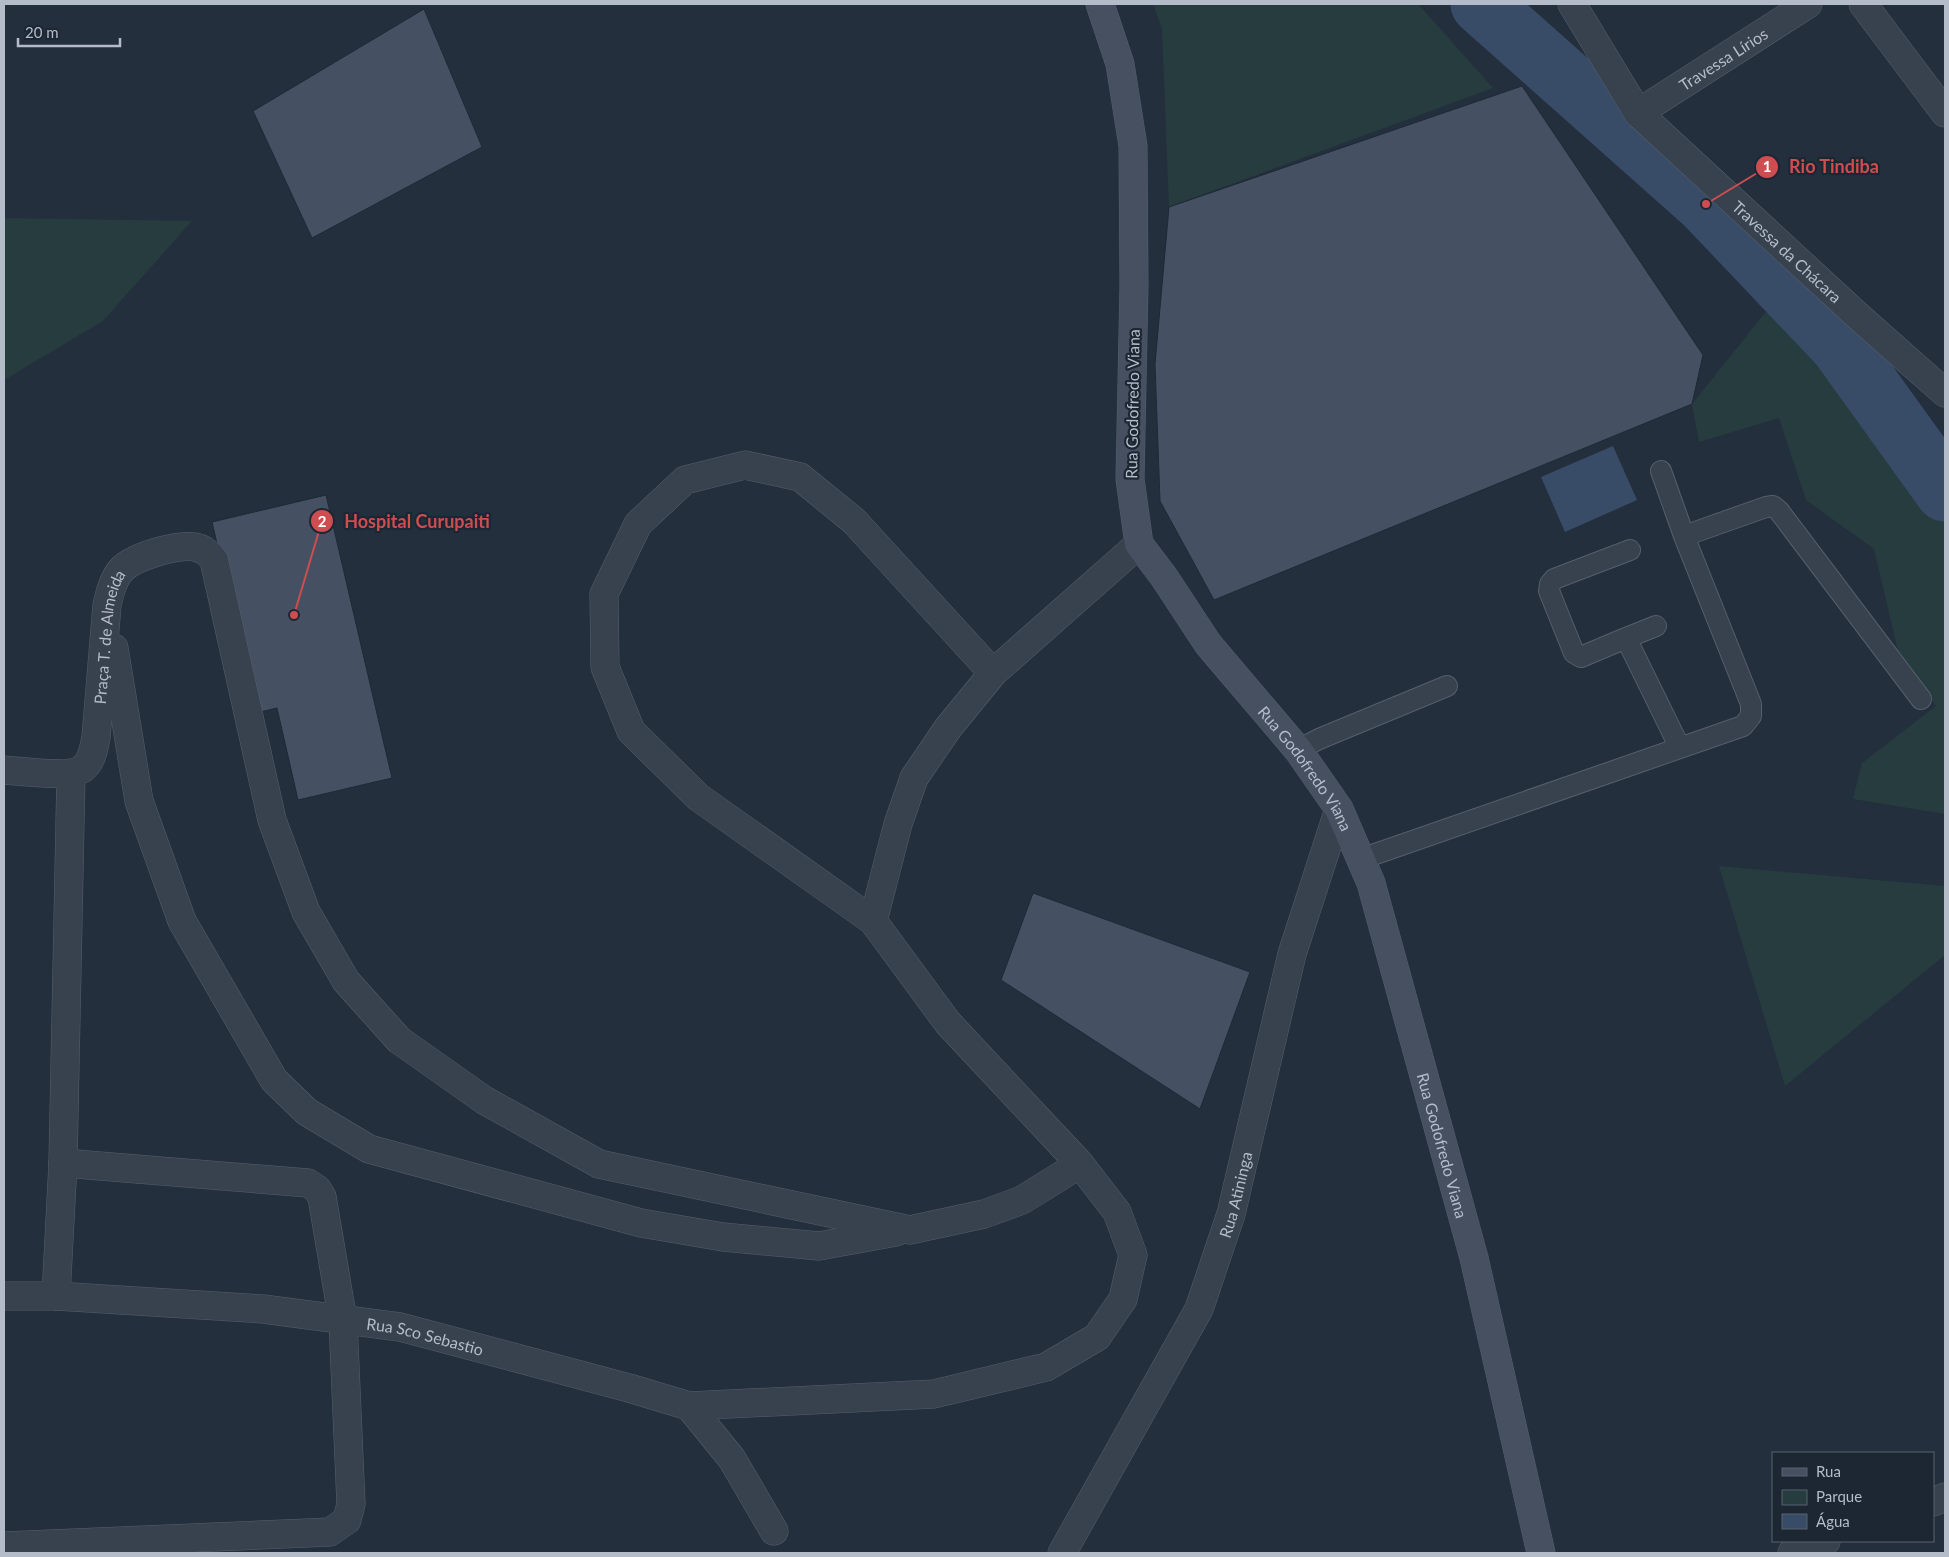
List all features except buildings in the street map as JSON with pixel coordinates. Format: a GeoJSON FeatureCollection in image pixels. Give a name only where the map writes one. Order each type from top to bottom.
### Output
{"type":"FeatureCollection","features":[{"type":"Feature","properties":{"kind":"main road","name":"Rua Godofredo Viana"},"geometry":{"type":"LineString","coordinates":[[1100,4],[1120,64],[1133,146],[1134,285],[1130,479],[1139,544],[1164,577],[1208,644],[1298,750],[1339,809],[1371,883],[1474,1258],[1541,1553]]}},
{"type":"Feature","properties":{"kind":"street","name":"Travessa da Chácara"},"geometry":{"type":"LineString","coordinates":[[1572,4],[1638,112],[1859,317],[1945,393]]}},
{"type":"Feature","properties":{"kind":"street","name":"Travessa Lírios"},"geometry":{"type":"LineString","coordinates":[[1638,112],[1808,4]]}},
{"type":"Feature","properties":{"kind":"street"},"geometry":{"type":"LineString","coordinates":[[1863,4],[1945,114]]}},
{"type":"Feature","properties":{"kind":"street"},"geometry":{"type":"LineString","coordinates":[[689,1406],[934,1394],[1046,1367],[1097,1337],[1123,1299],[1133,1255],[1117,1212],[1080,1164],[948,1023],[873,921],[698,797],[631,731],[605,667],[604,594],[638,524],[685,480],[745,465],[800,476],[854,521],[993,673]]}},
{"type":"Feature","properties":{"kind":"street"},"geometry":{"type":"LineString","coordinates":[[873,921],[898,824],[914,778],[948,728],[993,673],[1139,544]]}},
{"type":"Feature","properties":{"kind":"street","name":"Praça T. de Almeida"},"geometry":{"type":"LineString","coordinates":[[71,774],[83,769],[92,756],[96,737],[107,605],[111,587],[122,570],[136,560],[174,548],[194,547],[206,551],[214,560],[225,604],[272,820],[306,912],[346,981],[398,1040],[484,1100],[599,1164],[910,1230]]}},
{"type":"Feature","properties":{"kind":"street"},"geometry":{"type":"LineString","coordinates":[[107,605],[139,801],[182,921],[274,1080],[307,1112],[369,1149],[641,1223],[722,1237],[819,1246],[910,1230],[984,1214],[1022,1200],[1080,1164]]}},
{"type":"Feature","properties":{"kind":"street"},"geometry":{"type":"LineString","coordinates":[[4,770],[71,774],[62,1163],[56,1296]]}},
{"type":"Feature","properties":{"kind":"street","name":"Rua Atininga"},"geometry":{"type":"LineString","coordinates":[[1062,1553],[1199,1309],[1231,1214],[1292,954],[1339,809]]}},
{"type":"Feature","properties":{"kind":"street"},"geometry":{"type":"LineString","coordinates":[[5,1546],[330,1532],[347,1520],[351,1504],[343,1321],[322,1197],[317,1188],[308,1183],[62,1163]]}},
{"type":"Feature","properties":{"kind":"street","name":"Rua Sco Sebastio"},"geometry":{"type":"LineString","coordinates":[[4,1296],[56,1296],[263,1309],[400,1327],[629,1388],[689,1406]]}},
{"type":"Feature","properties":{"kind":"street"},"geometry":{"type":"LineString","coordinates":[[689,1406],[732,1459],[774,1531]]}},
{"type":"Feature","properties":{"kind":"street"},"geometry":{"type":"LineString","coordinates":[[1792,1553],[1823,1542]]}},
{"type":"Feature","properties":{"kind":"lane"},"geometry":{"type":"LineString","coordinates":[[1361,859],[1743,726],[1751,716],[1751,704],[1684,536],[1661,471]]}},
{"type":"Feature","properties":{"kind":"lane"},"geometry":{"type":"LineString","coordinates":[[1684,536],[1766,507],[1774,506],[1920,699]]}},
{"type":"Feature","properties":{"kind":"lane"},"geometry":{"type":"LineString","coordinates":[[1630,550],[1554,579],[1550,584],[1549,591],[1574,653],[1577,656],[1581,657],[1656,626]]}},
{"type":"Feature","properties":{"kind":"lane"},"geometry":{"type":"LineString","coordinates":[[1626,638],[1680,748]]}},
{"type":"Feature","properties":{"kind":"lane"},"geometry":{"type":"LineString","coordinates":[[1298,750],[1448,686]]}},
{"type":"Feature","properties":{"kind":"green space"},"geometry":{"type":"Polygon","coordinates":[[[1153,4],[1418,4],[1493,88],[1169,207],[1162,29],[1153,4]]]}},
{"type":"Feature","properties":{"kind":"green space"},"geometry":{"type":"Polygon","coordinates":[[[4,218],[192,221],[103,321],[4,380],[4,218]]]}},
{"type":"Feature","properties":{"kind":"green space"},"geometry":{"type":"Polygon","coordinates":[[[1769,308],[1945,506],[1945,814],[1853,799],[1862,763],[1936,706],[1898,651],[1874,549],[1806,500],[1779,418],[1699,442],[1692,404],[1769,308]]]}},
{"type":"Feature","properties":{"kind":"green space"},"geometry":{"type":"Polygon","coordinates":[[[1719,866],[1945,886],[1945,955],[1785,1086],[1719,866]]]}},
{"type":"Feature","properties":{"kind":"water"},"geometry":{"type":"Polygon","coordinates":[[[1613,446],[1637,500],[1565,532],[1541,477],[1613,446]]]}},
{"type":"Feature","properties":{"kind":"waterway"},"geometry":{"type":"LineString","coordinates":[[1481,4],[1706,204],[1840,345],[1945,491]]}},
{"type":"Feature","properties":{"kind":"place","name":"Rio Tindiba"},"geometry":{"type":"Point","coordinates":[1706,204]}},
{"type":"Feature","properties":{"kind":"place","name":"Hospital Curupaiti"},"geometry":{"type":"Point","coordinates":[294,615]}}]}
